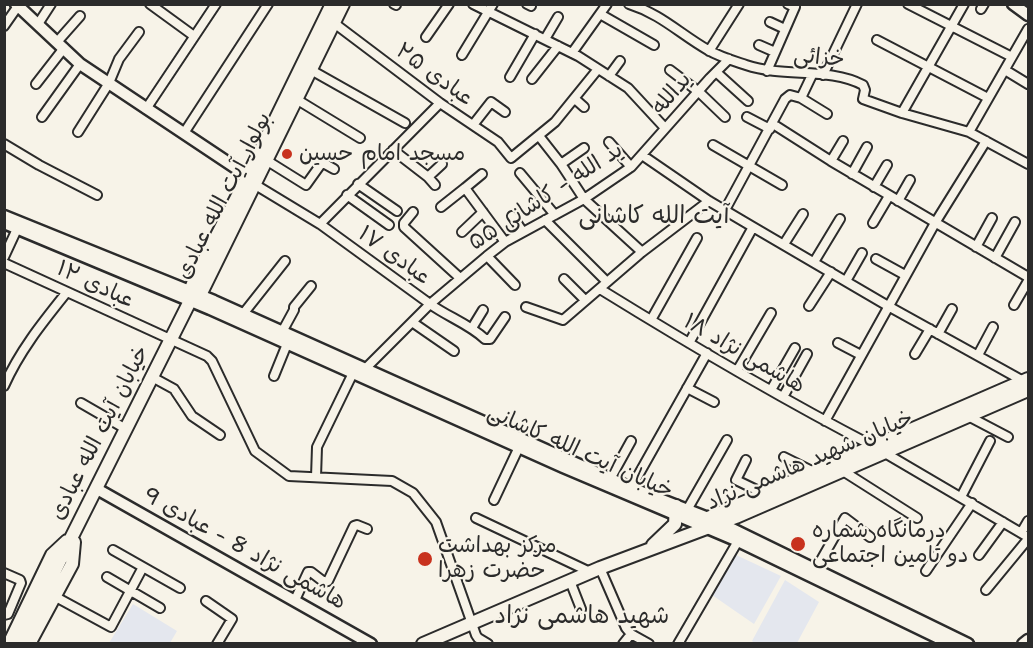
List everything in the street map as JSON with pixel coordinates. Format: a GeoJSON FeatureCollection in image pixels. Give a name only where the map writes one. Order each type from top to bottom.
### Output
{"type":"FeatureCollection","features":[{"type":"Feature","properties":{"kind":"main road","name":"بولوار آیت الله عبادی"},"geometry":{"type":"LineString","coordinates":[[194,296],[251,180],[332,4]]}},
{"type":"Feature","properties":{"kind":"main road","name":"بولوار آیت الله عبادی"},"geometry":{"type":"LineString","coordinates":[[251,180],[266,160],[343,4]]}},
{"type":"Feature","properties":{"kind":"main road"},"geometry":{"type":"LineString","coordinates":[[1013,4],[1029,15]]}},
{"type":"Feature","properties":{"kind":"main road"},"geometry":{"type":"LineString","coordinates":[[17,5],[80,64],[251,180]]}},
{"type":"Feature","properties":{"kind":"main road","name":"خیابان آیت الله کاشانی"},"geometry":{"type":"LineString","coordinates":[[4,216],[194,296],[243,314],[610,479],[629,492]]}},
{"type":"Feature","properties":{"kind":"main road"},"geometry":{"type":"LineString","coordinates":[[4,223],[194,296]]}},
{"type":"Feature","properties":{"kind":"main road","name":"خیابان آیت الله کاشانی"},"geometry":{"type":"LineString","coordinates":[[194,296],[288,344],[519,447],[682,512],[816,569],[968,643]]}},
{"type":"Feature","properties":{"kind":"main road","name":"خیابان آیت الله عبادی"},"geometry":{"type":"LineString","coordinates":[[9,644],[52,555],[74,534],[194,296]]}},
{"type":"Feature","properties":{"kind":"main road","name":"خیابان شهید هاشمی نژاد"},"geometry":{"type":"LineString","coordinates":[[720,523],[968,416],[1027,383]]}},
{"type":"Feature","properties":{"kind":"main road","name":"خیابان شهید هاشمی نژاد"},"geometry":{"type":"LineString","coordinates":[[707,523],[765,494],[873,446],[1027,383]]}},
{"type":"Feature","properties":{"kind":"main road","name":"هاشمی نژاد 8 - عبادی 9"},"geometry":{"type":"LineString","coordinates":[[97,489],[371,644]]}},
{"type":"Feature","properties":{"kind":"main road"},"geometry":{"type":"LineString","coordinates":[[648,550],[675,524],[682,512]]}},
{"type":"Feature","properties":{"kind":"main road"},"geometry":{"type":"LineString","coordinates":[[736,517],[732,526],[737,536]]}},
{"type":"Feature","properties":{"kind":"main road"},"geometry":{"type":"LineString","coordinates":[[423,644],[707,523],[720,523]]}},
{"type":"Feature","properties":{"kind":"main road","name":"خیابان آیت الله کاشانی"},"geometry":{"type":"LineString","coordinates":[[720,523],[737,536],[951,643]]}},
{"type":"Feature","properties":{"kind":"main road"},"geometry":{"type":"LineString","coordinates":[[18,644],[74,534]]}},
{"type":"Feature","properties":{"kind":"main road"},"geometry":{"type":"LineString","coordinates":[[29,644],[72,564],[74,534]]}},
{"type":"Feature","properties":{"kind":"main road"},"geometry":{"type":"LineString","coordinates":[[1024,644],[1029,640]]}},
{"type":"Feature","properties":{"kind":"street"},"geometry":{"type":"LineString","coordinates":[[38,24],[51,4]]}},
{"type":"Feature","properties":{"kind":"street"},"geometry":{"type":"LineString","coordinates":[[150,4],[194,36]]}},
{"type":"Feature","properties":{"kind":"street"},"geometry":{"type":"LineString","coordinates":[[146,109],[216,4]]}},
{"type":"Feature","properties":{"kind":"street"},"geometry":{"type":"LineString","coordinates":[[184,133],[271,4]]}},
{"type":"Feature","properties":{"kind":"street"},"geometry":{"type":"LineString","coordinates":[[426,37],[450,4]]}},
{"type":"Feature","properties":{"kind":"street"},"geometry":{"type":"LineString","coordinates":[[473,4],[491,8],[572,53],[628,88],[665,128]]}},
{"type":"Feature","properties":{"kind":"street"},"geometry":{"type":"LineString","coordinates":[[572,53],[608,4]]}},
{"type":"Feature","properties":{"kind":"street","name":"خزائی"},"geometry":{"type":"LineString","coordinates":[[629,4],[648,7],[709,51],[767,71],[850,78],[863,84],[863,99],[969,132],[1029,164]]}},
{"type":"Feature","properties":{"kind":"street"},"geometry":{"type":"LineString","coordinates":[[709,51],[739,4]]}},
{"type":"Feature","properties":{"kind":"street"},"geometry":{"type":"LineString","coordinates":[[767,71],[795,7],[788,4]]}},
{"type":"Feature","properties":{"kind":"street"},"geometry":{"type":"LineString","coordinates":[[823,75],[857,4]]}},
{"type":"Feature","properties":{"kind":"street"},"geometry":{"type":"LineString","coordinates":[[908,4],[1012,57]]}},
{"type":"Feature","properties":{"kind":"street"},"geometry":{"type":"LineString","coordinates":[[902,113],[964,4]]}},
{"type":"Feature","properties":{"kind":"street"},"geometry":{"type":"LineString","coordinates":[[4,26],[17,5]]}},
{"type":"Feature","properties":{"kind":"street"},"geometry":{"type":"LineString","coordinates":[[462,55],[491,8]]}},
{"type":"Feature","properties":{"kind":"street"},"geometry":{"type":"LineString","coordinates":[[600,14],[654,45]]}},
{"type":"Feature","properties":{"kind":"street"},"geometry":{"type":"LineString","coordinates":[[36,84],[80,16]]}},
{"type":"Feature","properties":{"kind":"street"},"geometry":{"type":"LineString","coordinates":[[545,39],[558,17]]}},
{"type":"Feature","properties":{"kind":"street"},"geometry":{"type":"LineString","coordinates":[[770,22],[785,29]]}},
{"type":"Feature","properties":{"kind":"street","name":"عبادی ۲۵"},"geometry":{"type":"LineString","coordinates":[[334,23],[440,103],[498,142],[511,158],[539,136]]}},
{"type":"Feature","properties":{"kind":"street"},"geometry":{"type":"LineString","coordinates":[[969,132],[1029,29]]}},
{"type":"Feature","properties":{"kind":"street"},"geometry":{"type":"LineString","coordinates":[[78,132],[109,83],[119,59],[139,32]]}},
{"type":"Feature","properties":{"kind":"street"},"geometry":{"type":"LineString","coordinates":[[510,77],[535,34]]}},
{"type":"Feature","properties":{"kind":"street"},"geometry":{"type":"LineString","coordinates":[[877,40],[988,98]]}},
{"type":"Feature","properties":{"kind":"street"},"geometry":{"type":"LineString","coordinates":[[759,45],[775,52]]}},
{"type":"Feature","properties":{"kind":"street"},"geometry":{"type":"LineString","coordinates":[[532,79],[558,46]]}},
{"type":"Feature","properties":{"kind":"street","name":"یدالله"},"geometry":{"type":"LineString","coordinates":[[642,155],[729,59]]}},
{"type":"Feature","properties":{"kind":"street"},"geometry":{"type":"LineString","coordinates":[[609,76],[620,61]]}},
{"type":"Feature","properties":{"kind":"street"},"geometry":{"type":"LineString","coordinates":[[42,117],[80,64]]}},
{"type":"Feature","properties":{"kind":"street"},"geometry":{"type":"LineString","coordinates":[[598,69],[574,99],[539,136],[584,199],[642,252]]}},
{"type":"Feature","properties":{"kind":"street"},"geometry":{"type":"LineString","coordinates":[[311,70],[405,123]]}},
{"type":"Feature","properties":{"kind":"street"},"geometry":{"type":"LineString","coordinates":[[670,70],[699,92],[725,117]]}},
{"type":"Feature","properties":{"kind":"street"},"geometry":{"type":"LineString","coordinates":[[1005,70],[1029,84]]}},
{"type":"Feature","properties":{"kind":"street"},"geometry":{"type":"LineString","coordinates":[[716,72],[748,101]]}},
{"type":"Feature","properties":{"kind":"street"},"geometry":{"type":"LineString","coordinates":[[801,98],[812,75]]}},
{"type":"Feature","properties":{"kind":"street"},"geometry":{"type":"LineString","coordinates":[[725,210],[788,96],[801,98],[827,114]]}},
{"type":"Feature","properties":{"kind":"street"},"geometry":{"type":"LineString","coordinates":[[296,99],[360,138]]}},
{"type":"Feature","properties":{"kind":"street"},"geometry":{"type":"LineString","coordinates":[[574,99],[584,107]]}},
{"type":"Feature","properties":{"kind":"street"},"geometry":{"type":"LineString","coordinates":[[473,125],[491,102],[505,112]]}},
{"type":"Feature","properties":{"kind":"street"},"geometry":{"type":"LineString","coordinates":[[320,224],[440,103]]}},
{"type":"Feature","properties":{"kind":"street"},"geometry":{"type":"LineString","coordinates":[[747,117],[772,126],[1029,279],[1014,305]]}},
{"type":"Feature","properties":{"kind":"street"},"geometry":{"type":"LineString","coordinates":[[831,161],[843,141]]}},
{"type":"Feature","properties":{"kind":"street"},"geometry":{"type":"LineString","coordinates":[[825,421],[905,275],[986,141]]}},
{"type":"Feature","properties":{"kind":"street"},"geometry":{"type":"LineString","coordinates":[[609,142],[631,167]]}},
{"type":"Feature","properties":{"kind":"street"},"geometry":{"type":"LineString","coordinates":[[4,144],[97,195]]}},
{"type":"Feature","properties":{"kind":"street"},"geometry":{"type":"LineString","coordinates":[[713,145],[782,185]]}},
{"type":"Feature","properties":{"kind":"street"},"geometry":{"type":"LineString","coordinates":[[852,174],[867,147]]}},
{"type":"Feature","properties":{"kind":"street"},"geometry":{"type":"LineString","coordinates":[[561,164],[584,148]]}},
{"type":"Feature","properties":{"kind":"street"},"geometry":{"type":"LineString","coordinates":[[393,150],[435,185]]}},
{"type":"Feature","properties":{"kind":"street"},"geometry":{"type":"LineString","coordinates":[[642,155],[709,201],[888,306],[1027,383]]}},
{"type":"Feature","properties":{"kind":"street","name":"ید الله - کاشانی ۵۵"},"geometry":{"type":"LineString","coordinates":[[365,369],[430,304],[505,242],[584,199],[631,167],[642,155]]}},
{"type":"Feature","properties":{"kind":"street"},"geometry":{"type":"LineString","coordinates":[[266,160],[306,185],[321,164],[333,169]]}},
{"type":"Feature","properties":{"kind":"street"},"geometry":{"type":"LineString","coordinates":[[428,177],[442,164]]}},
{"type":"Feature","properties":{"kind":"street"},"geometry":{"type":"LineString","coordinates":[[874,187],[887,165]]}},
{"type":"Feature","properties":{"kind":"street"},"geometry":{"type":"LineString","coordinates":[[520,172],[555,215]]}},
{"type":"Feature","properties":{"kind":"street"},"geometry":{"type":"LineString","coordinates":[[441,207],[482,174]]}},
{"type":"Feature","properties":{"kind":"street","name":"عبادی ۱۷"},"geometry":{"type":"LineString","coordinates":[[251,180],[320,224],[443,314],[472,328],[488,340],[505,317]]}},
{"type":"Feature","properties":{"kind":"street"},"geometry":{"type":"LineString","coordinates":[[898,201],[909,180]]}},
{"type":"Feature","properties":{"kind":"street"},"geometry":{"type":"LineString","coordinates":[[358,184],[397,211]]}},
{"type":"Feature","properties":{"kind":"street"},"geometry":{"type":"LineString","coordinates":[[465,188],[505,242]]}},
{"type":"Feature","properties":{"kind":"street"},"geometry":{"type":"LineString","coordinates":[[347,195],[389,225]]}},
{"type":"Feature","properties":{"kind":"street"},"geometry":{"type":"LineString","coordinates":[[873,223],[890,196]]}},
{"type":"Feature","properties":{"kind":"street"},"geometry":{"type":"LineString","coordinates":[[526,307],[563,320],[642,252],[709,201]]}},
{"type":"Feature","properties":{"kind":"street"},"geometry":{"type":"LineString","coordinates":[[413,212],[404,226],[460,278]]}},
{"type":"Feature","properties":{"kind":"street"},"geometry":{"type":"LineString","coordinates":[[462,232],[483,212]]}},
{"type":"Feature","properties":{"kind":"street"},"geometry":{"type":"LineString","coordinates":[[784,244],[803,214]]}},
{"type":"Feature","properties":{"kind":"street"},"geometry":{"type":"LineString","coordinates":[[512,216],[523,232]]}},
{"type":"Feature","properties":{"kind":"street"},"geometry":{"type":"LineString","coordinates":[[976,247],[992,218]]}},
{"type":"Feature","properties":{"kind":"street"},"geometry":{"type":"LineString","coordinates":[[814,262],[840,219]]}},
{"type":"Feature","properties":{"kind":"street"},"geometry":{"type":"LineString","coordinates":[[545,220],[607,282]]}},
{"type":"Feature","properties":{"kind":"street"},"geometry":{"type":"LineString","coordinates":[[994,258],[1015,222]]}},
{"type":"Feature","properties":{"kind":"street"},"geometry":{"type":"LineString","coordinates":[[689,343],[753,227]]}},
{"type":"Feature","properties":{"kind":"street"},"geometry":{"type":"LineString","coordinates":[[5,263],[17,229]]}},
{"type":"Feature","properties":{"kind":"street"},"geometry":{"type":"LineString","coordinates":[[651,320],[697,238]]}},
{"type":"Feature","properties":{"kind":"street"},"geometry":{"type":"LineString","coordinates":[[846,281],[862,252]]}},
{"type":"Feature","properties":{"kind":"street"},"geometry":{"type":"LineString","coordinates":[[487,256],[515,285]]}},
{"type":"Feature","properties":{"kind":"street"},"geometry":{"type":"LineString","coordinates":[[876,259],[905,275]]}},
{"type":"Feature","properties":{"kind":"street"},"geometry":{"type":"LineString","coordinates":[[243,314],[285,261]]}},
{"type":"Feature","properties":{"kind":"street","name":"عبادی ۱۲"},"geometry":{"type":"LineString","coordinates":[[5,263],[207,356],[212,361],[255,451],[289,476],[392,481],[413,493],[436,522],[471,623],[478,638],[488,644]]}},
{"type":"Feature","properties":{"kind":"street"},"geometry":{"type":"LineString","coordinates":[[809,306],[831,272]]}},
{"type":"Feature","properties":{"kind":"street"},"geometry":{"type":"LineString","coordinates":[[564,279],[585,300]]}},
{"type":"Feature","properties":{"kind":"street"},"geometry":{"type":"LineString","coordinates":[[282,332],[294,307],[311,286]]}},
{"type":"Feature","properties":{"kind":"street","name":"هاشمی نژاد ۱۸"},"geometry":{"type":"LineString","coordinates":[[600,289],[689,343],[873,446]]}},
{"type":"Feature","properties":{"kind":"street"},"geometry":{"type":"LineString","coordinates":[[4,386],[29,340],[67,292]]}},
{"type":"Feature","properties":{"kind":"street"},"geometry":{"type":"LineString","coordinates":[[915,354],[952,309]]}},
{"type":"Feature","properties":{"kind":"street"},"geometry":{"type":"LineString","coordinates":[[472,328],[483,310]]}},
{"type":"Feature","properties":{"kind":"street"},"geometry":{"type":"LineString","coordinates":[[737,370],[771,313]]}},
{"type":"Feature","properties":{"kind":"street"},"geometry":{"type":"LineString","coordinates":[[412,322],[454,351]]}},
{"type":"Feature","properties":{"kind":"street"},"geometry":{"type":"LineString","coordinates":[[978,355],[993,327]]}},
{"type":"Feature","properties":{"kind":"street"},"geometry":{"type":"LineString","coordinates":[[838,343],[861,355]]}},
{"type":"Feature","properties":{"kind":"street"},"geometry":{"type":"LineString","coordinates":[[274,376],[288,344]]}},
{"type":"Feature","properties":{"kind":"street"},"geometry":{"type":"LineString","coordinates":[[771,390],[795,348]]}},
{"type":"Feature","properties":{"kind":"street"},"geometry":{"type":"LineString","coordinates":[[629,492],[707,353]]}},
{"type":"Feature","properties":{"kind":"street"},"geometry":{"type":"LineString","coordinates":[[783,397],[807,354]]}},
{"type":"Feature","properties":{"kind":"street"},"geometry":{"type":"LineString","coordinates":[[316,477],[317,447],[353,373]]}},
{"type":"Feature","properties":{"kind":"street"},"geometry":{"type":"LineString","coordinates":[[152,377],[174,389],[192,417],[220,435]]}},
{"type":"Feature","properties":{"kind":"street"},"geometry":{"type":"LineString","coordinates":[[687,388],[714,402]]}},
{"type":"Feature","properties":{"kind":"street"},"geometry":{"type":"LineString","coordinates":[[81,404],[126,429]]}},
{"type":"Feature","properties":{"kind":"street"},"geometry":{"type":"LineString","coordinates":[[968,416],[1008,437]]}},
{"type":"Feature","properties":{"kind":"street"},"geometry":{"type":"LineString","coordinates":[[682,512],[727,440]]}},
{"type":"Feature","properties":{"kind":"street"},"geometry":{"type":"LineString","coordinates":[[610,479],[631,441]]}},
{"type":"Feature","properties":{"kind":"street"},"geometry":{"type":"LineString","coordinates":[[961,497],[990,441]]}},
{"type":"Feature","properties":{"kind":"street"},"geometry":{"type":"LineString","coordinates":[[494,500],[519,447]]}},
{"type":"Feature","properties":{"kind":"street"},"geometry":{"type":"LineString","coordinates":[[885,453],[1026,536]]}},
{"type":"Feature","properties":{"kind":"street"},"geometry":{"type":"LineString","coordinates":[[784,457],[814,472]]}},
{"type":"Feature","properties":{"kind":"street"},"geometry":{"type":"LineString","coordinates":[[746,460],[736,480],[765,494]]}},
{"type":"Feature","properties":{"kind":"street"},"geometry":{"type":"LineString","coordinates":[[843,471],[917,518]]}},
{"type":"Feature","properties":{"kind":"street"},"geometry":{"type":"LineString","coordinates":[[926,571],[972,503]]}},
{"type":"Feature","properties":{"kind":"street"},"geometry":{"type":"LineString","coordinates":[[476,518],[595,570],[626,628],[649,644]]}},
{"type":"Feature","properties":{"kind":"street"},"geometry":{"type":"LineString","coordinates":[[816,569],[845,518],[870,537]]}},
{"type":"Feature","properties":{"kind":"street"},"geometry":{"type":"LineString","coordinates":[[986,590],[1026,536],[1029,521]]}},
{"type":"Feature","properties":{"kind":"street"},"geometry":{"type":"LineString","coordinates":[[979,555],[1003,522]]}},
{"type":"Feature","properties":{"kind":"street"},"geometry":{"type":"LineString","coordinates":[[295,600],[308,572],[324,582],[328,581],[355,525],[367,529]]}},
{"type":"Feature","properties":{"kind":"street"},"geometry":{"type":"LineString","coordinates":[[678,644],[737,536]]}},
{"type":"Feature","properties":{"kind":"street"},"geometry":{"type":"LineString","coordinates":[[113,550],[180,588]]}},
{"type":"Feature","properties":{"kind":"street"},"geometry":{"type":"LineString","coordinates":[[54,596],[111,627],[144,567]]}},
{"type":"Feature","properties":{"kind":"street"},"geometry":{"type":"LineString","coordinates":[[4,573],[20,580],[21,583],[6,615]]}},
{"type":"Feature","properties":{"kind":"street"},"geometry":{"type":"LineString","coordinates":[[107,577],[160,608]]}},
{"type":"Feature","properties":{"kind":"street"},"geometry":{"type":"LineString","coordinates":[[570,581],[581,609]]}},
{"type":"Feature","properties":{"kind":"street"},"geometry":{"type":"LineString","coordinates":[[206,601],[232,619],[217,644]]}},
{"type":"Feature","properties":{"kind":"street"},"geometry":{"type":"LineString","coordinates":[[623,644],[631,633]]}},
{"type":"Feature","properties":{"kind":"shaded area"},"geometry":{"type":"Polygon","coordinates":[[[736,555],[781,576],[754,624],[712,595],[736,555]]]}},
{"type":"Feature","properties":{"kind":"shaded area"},"geometry":{"type":"Polygon","coordinates":[[[785,580],[819,602],[797,643],[756,644],[752,641],[785,580]]]}},
{"type":"Feature","properties":{"kind":"shaded area"},"geometry":{"type":"Polygon","coordinates":[[[133,604],[177,631],[170,643],[109,643],[133,604]]]}},
{"type":"Feature","properties":{"kind":"place","name":"مسجد امام حسین"},"geometry":{"type":"Point","coordinates":[287,154]}},
{"type":"Feature","properties":{"kind":"place","name":"درمانگاه شماره دو تامین اجتماعی"},"geometry":{"type":"Point","coordinates":[798,544]}},
{"type":"Feature","properties":{"kind":"place","name":"مرکز بهداشت حضرت زهرا"},"geometry":{"type":"Point","coordinates":[425,559]}},
{"type":"Feature","properties":{"kind":"district","name":"آیت الله کاشانی"},"geometry":{"type":"Point","coordinates":[654,217]}},
{"type":"Feature","properties":{"kind":"district","name":"شهید هاشمی نژاد"},"geometry":{"type":"Point","coordinates":[582,617]}}]}
